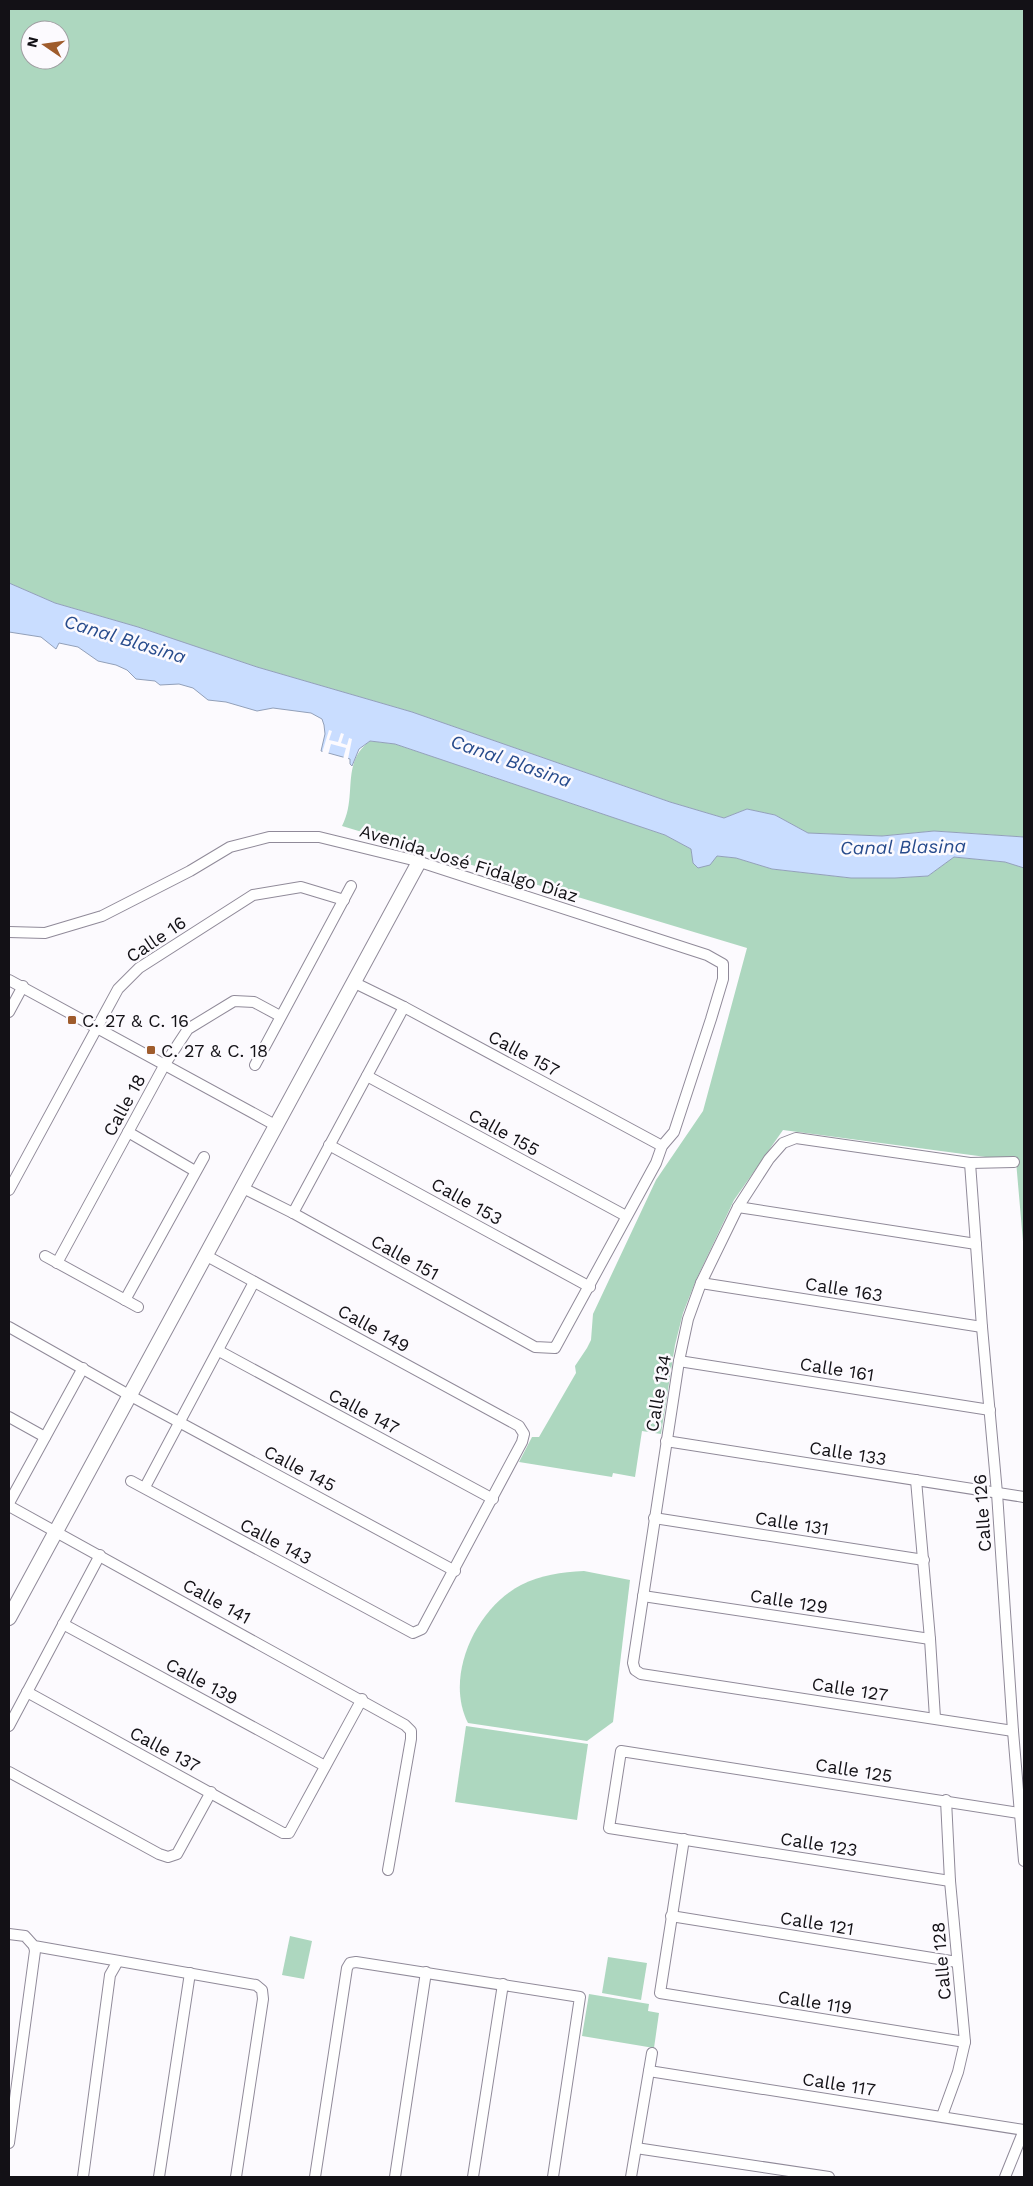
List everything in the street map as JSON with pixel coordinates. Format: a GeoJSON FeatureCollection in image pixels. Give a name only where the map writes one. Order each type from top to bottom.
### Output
{"type":"FeatureCollection","features":[{"type":"Feature","properties":{"kind":"street","name":"Avenida José Fidalgo Díaz"},"geometry":{"type":"LineString","coordinates":[[9,932],[45,933],[102,916],[190,871],[230,847],[269,837],[319,837],[419,862],[707,955],[722,964],[723,979],[674,1132],[662,1146]]}},
{"type":"Feature","properties":{"kind":"street"},"geometry":{"type":"LineString","coordinates":[[9,1618],[241,1187],[419,862]]}},
{"type":"Feature","properties":{"kind":"street"},"geometry":{"type":"LineString","coordinates":[[255,1064],[351,886]]}},
{"type":"Feature","properties":{"kind":"street","name":"Calle 16"},"geometry":{"type":"LineString","coordinates":[[9,1190],[118,989],[139,968],[253,895],[301,887],[344,900]]}},
{"type":"Feature","properties":{"kind":"street"},"geometry":{"type":"LineString","coordinates":[[9,980],[97,1026],[275,1125]]}},
{"type":"Feature","properties":{"kind":"street","name":"Calle 157"},"geometry":{"type":"LineString","coordinates":[[353,982],[404,1007],[662,1146]]}},
{"type":"Feature","properties":{"kind":"street"},"geometry":{"type":"LineString","coordinates":[[9,1012],[23,986]]}},
{"type":"Feature","properties":{"kind":"street","name":"Calle 18"},"geometry":{"type":"LineString","coordinates":[[58,1263],[165,1064],[188,1029],[234,1001],[254,1002],[280,1016]]}},
{"type":"Feature","properties":{"kind":"street"},"geometry":{"type":"LineString","coordinates":[[293,1213],[404,1007]]}},
{"type":"Feature","properties":{"kind":"street","name":"Calle 155"},"geometry":{"type":"LineString","coordinates":[[367,1076],[626,1216]]}},
{"type":"Feature","properties":{"kind":"street"},"geometry":{"type":"LineString","coordinates":[[128,1132],[195,1171]]}},
{"type":"Feature","properties":{"kind":"street","name":"Calle 134"},"geometry":{"type":"LineString","coordinates":[[683,1680],[641,1674],[635,1670],[633,1663],[666,1441],[688,1319],[701,1283],[738,1207],[769,1159],[783,1143],[796,1138],[970,1163],[1014,1162]]}},
{"type":"Feature","properties":{"kind":"street","name":"Calle 153"},"geometry":{"type":"LineString","coordinates":[[329,1145],[590,1287]]}},
{"type":"Feature","properties":{"kind":"street"},"geometry":{"type":"LineString","coordinates":[[590,1287],[626,1216],[656,1163],[662,1146]]}},
{"type":"Feature","properties":{"kind":"street"},"geometry":{"type":"LineString","coordinates":[[126,1300],[204,1156]]}},
{"type":"Feature","properties":{"kind":"street","name":"Calle 126"},"geometry":{"type":"LineString","coordinates":[[970,1163],[1024,1861]]}},
{"type":"Feature","properties":{"kind":"street","name":"Calle 151"},"geometry":{"type":"LineString","coordinates":[[241,1187],[293,1213],[536,1347],[555,1348],[590,1287]]}},
{"type":"Feature","properties":{"kind":"street"},"geometry":{"type":"LineString","coordinates":[[738,1207],[976,1244]]}},
{"type":"Feature","properties":{"kind":"street","name":"Calle 149"},"geometry":{"type":"LineString","coordinates":[[205,1255],[519,1426],[524,1434],[522,1442],[493,1499]]}},
{"type":"Feature","properties":{"kind":"street"},"geometry":{"type":"LineString","coordinates":[[45,1256],[138,1307]]}},
{"type":"Feature","properties":{"kind":"street"},"geometry":{"type":"LineString","coordinates":[[144,1487],[219,1351],[254,1282]]}},
{"type":"Feature","properties":{"kind":"street","name":"Calle 163"},"geometry":{"type":"LineString","coordinates":[[701,1283],[982,1327]]}},
{"type":"Feature","properties":{"kind":"street","name":"Calle 145"},"geometry":{"type":"LineString","coordinates":[[9,1327],[129,1395],[455,1571]]}},
{"type":"Feature","properties":{"kind":"street","name":"Calle 147"},"geometry":{"type":"LineString","coordinates":[[219,1351],[493,1499]]}},
{"type":"Feature","properties":{"kind":"street","name":"Calle 161"},"geometry":{"type":"LineString","coordinates":[[679,1361],[990,1410]]}},
{"type":"Feature","properties":{"kind":"street"},"geometry":{"type":"LineString","coordinates":[[9,1505],[44,1437],[83,1368]]}},
{"type":"Feature","properties":{"kind":"street"},"geometry":{"type":"LineString","coordinates":[[9,1417],[44,1437]]}},
{"type":"Feature","properties":{"kind":"street","name":"Calle 133"},"geometry":{"type":"LineString","coordinates":[[666,1441],[1024,1496]]}},
{"type":"Feature","properties":{"kind":"street"},"geometry":{"type":"LineString","coordinates":[[916,1480],[924,1560],[935,1718]]}},
{"type":"Feature","properties":{"kind":"street","name":"Calle 143"},"geometry":{"type":"LineString","coordinates":[[131,1481],[413,1633],[422,1629],[455,1571]]}},
{"type":"Feature","properties":{"kind":"street"},"geometry":{"type":"LineString","coordinates":[[455,1571],[493,1499]]}},
{"type":"Feature","properties":{"kind":"street","name":"Calle 141"},"geometry":{"type":"LineString","coordinates":[[9,1505],[362,1699],[405,1725],[411,1731],[388,1870]]}},
{"type":"Feature","properties":{"kind":"street","name":"Calle 131"},"geometry":{"type":"LineString","coordinates":[[654,1518],[924,1560]]}},
{"type":"Feature","properties":{"kind":"street"},"geometry":{"type":"LineString","coordinates":[[9,1726],[100,1555]]}},
{"type":"Feature","properties":{"kind":"street","name":"Calle 129"},"geometry":{"type":"LineString","coordinates":[[643,1596],[930,1639]]}},
{"type":"Feature","properties":{"kind":"street","name":"Calle 139"},"geometry":{"type":"LineString","coordinates":[[63,1624],[325,1766]]}},
{"type":"Feature","properties":{"kind":"street","name":"Calle 127"},"geometry":{"type":"LineString","coordinates":[[683,1680],[1013,1731]]}},
{"type":"Feature","properties":{"kind":"street","name":"Calle 137"},"geometry":{"type":"LineString","coordinates":[[26,1692],[283,1833],[288,1833],[325,1766]]}},
{"type":"Feature","properties":{"kind":"street"},"geometry":{"type":"LineString","coordinates":[[325,1766],[362,1699]]}},
{"type":"Feature","properties":{"kind":"street","name":"Calle 125"},"geometry":{"type":"LineString","coordinates":[[684,1839],[609,1828],[621,1751],[1019,1812]]}},
{"type":"Feature","properties":{"kind":"street"},"geometry":{"type":"LineString","coordinates":[[9,1772],[159,1854],[168,1857],[177,1854],[211,1792]]}},
{"type":"Feature","properties":{"kind":"street","name":"Calle 128"},"geometry":{"type":"LineString","coordinates":[[942,2116],[958,2072],[965,2042],[950,1881],[946,1800]]}},
{"type":"Feature","properties":{"kind":"street"},"geometry":{"type":"LineString","coordinates":[[672,1916],[684,1839]]}},
{"type":"Feature","properties":{"kind":"street","name":"Calle 123"},"geometry":{"type":"LineString","coordinates":[[684,1839],[950,1881]]}},
{"type":"Feature","properties":{"kind":"street","name":"Calle 121"},"geometry":{"type":"LineString","coordinates":[[672,1916],[957,1962]]}},
{"type":"Feature","properties":{"kind":"street","name":"Calle 119"},"geometry":{"type":"LineString","coordinates":[[672,1916],[660,1993],[965,2042]]}},
{"type":"Feature","properties":{"kind":"street"},"geometry":{"type":"LineString","coordinates":[[9,1934],[25,1936],[34,1946],[35,1951],[9,2143]]}},
{"type":"Feature","properties":{"kind":"street"},"geometry":{"type":"LineString","coordinates":[[34,1946],[256,1985],[262,1990],[263,2000],[236,2177]]}},
{"type":"Feature","properties":{"kind":"street"},"geometry":{"type":"LineString","coordinates":[[83,2177],[110,1975],[118,1961]]}},
{"type":"Feature","properties":{"kind":"street"},"geometry":{"type":"LineString","coordinates":[[315,2177],[347,1968],[350,1963],[356,1962],[580,1997],[553,2177]]}},
{"type":"Feature","properties":{"kind":"street"},"geometry":{"type":"LineString","coordinates":[[395,2177],[426,1972]]}},
{"type":"Feature","properties":{"kind":"street"},"geometry":{"type":"LineString","coordinates":[[159,2177],[190,1974]]}},
{"type":"Feature","properties":{"kind":"street"},"geometry":{"type":"LineString","coordinates":[[473,2177],[503,1984]]}},
{"type":"Feature","properties":{"kind":"street"},"geometry":{"type":"LineString","coordinates":[[631,2177],[652,2053]]}},
{"type":"Feature","properties":{"kind":"street","name":"Calle 117"},"geometry":{"type":"LineString","coordinates":[[649,2070],[1024,2130]]}},
{"type":"Feature","properties":{"kind":"street"},"geometry":{"type":"LineString","coordinates":[[1005,2177],[1024,2130]]}},
{"type":"Feature","properties":{"kind":"street"},"geometry":{"type":"LineString","coordinates":[[636,2148],[828,2177]]}},
{"type":"Feature","properties":{"kind":"green space"},"geometry":{"type":"Polygon","coordinates":[[[9,9],[1024,9],[1024,837],[934,831],[882,836],[808,833],[775,815],[747,809],[724,818],[670,802],[412,712],[257,667],[138,627],[55,603],[9,583],[9,9]]]}},
{"type":"Feature","properties":{"kind":"green space"},"geometry":{"type":"Polygon","coordinates":[[[370,741],[395,744],[665,835],[691,849],[693,863],[717,856],[736,858],[772,869],[851,878],[928,876],[954,857],[1005,862],[1024,868],[1024,1253],[1016,1161],[783,1130],[734,1200],[696,1280],[683,1313],[675,1345],[661,1434],[642,1431],[635,1477],[613,1473],[612,1477],[519,1462],[532,1437],[539,1437],[576,1373],[575,1366],[591,1340],[593,1314],[656,1180],[703,1111],[747,948],[342,826],[347,815],[355,759],[370,741]]]}},
{"type":"Feature","properties":{"kind":"green space"},"geometry":{"type":"Polygon","coordinates":[[[584,1571],[630,1580],[613,1722],[587,1741],[468,1723],[462,1705],[460,1685],[462,1665],[478,1626],[490,1610],[521,1585],[551,1575],[584,1571]]]}},
{"type":"Feature","properties":{"kind":"green space"},"geometry":{"type":"Polygon","coordinates":[[[466,1726],[588,1744],[577,1820],[455,1802],[466,1726]]]}},
{"type":"Feature","properties":{"kind":"green space"},"geometry":{"type":"Polygon","coordinates":[[[290,1936],[312,1941],[304,1979],[282,1975],[290,1936]]]}},
{"type":"Feature","properties":{"kind":"green space"},"geometry":{"type":"Polygon","coordinates":[[[608,1957],[647,1963],[641,2000],[602,1993],[608,1957]]]}},
{"type":"Feature","properties":{"kind":"green space"},"geometry":{"type":"Polygon","coordinates":[[[589,1994],[649,2004],[648,2011],[659,2013],[654,2048],[582,2036],[589,1994]]]}},
{"type":"Feature","properties":{"kind":"water","name":"Canal Blasina"},"geometry":{"type":"Polygon","coordinates":[[[9,583],[55,603],[138,627],[257,667],[412,712],[670,802],[724,818],[747,809],[775,815],[808,833],[882,836],[934,831],[1024,837],[1024,868],[1005,862],[954,857],[928,876],[851,878],[772,869],[736,858],[717,856],[710,865],[698,868],[693,863],[691,849],[665,835],[395,744],[370,741],[359,749],[352,766],[350,759],[321,751],[325,734],[324,725],[322,719],[311,713],[273,708],[257,711],[226,702],[208,700],[193,688],[179,684],[160,685],[155,681],[136,679],[127,670],[116,665],[98,661],[78,647],[59,643],[56,649],[41,637],[9,632],[9,583]]]}},
{"type":"Feature","properties":{"kind":"pier"},"geometry":{"type":"Polygon","coordinates":[[[329,730],[332,731],[329,740],[338,742],[341,733],[344,734],[341,743],[347,745],[349,738],[352,739],[347,764],[347,761],[343,759],[346,748],[331,744],[328,755],[322,753],[329,730]]]}},
{"type":"Feature","properties":{"kind":"place","name":"C. 27 & C. 16"},"geometry":{"type":"Point","coordinates":[72,1020]}},
{"type":"Feature","properties":{"kind":"place","name":"C. 27 & C. 18"},"geometry":{"type":"Point","coordinates":[151,1050]}}]}
